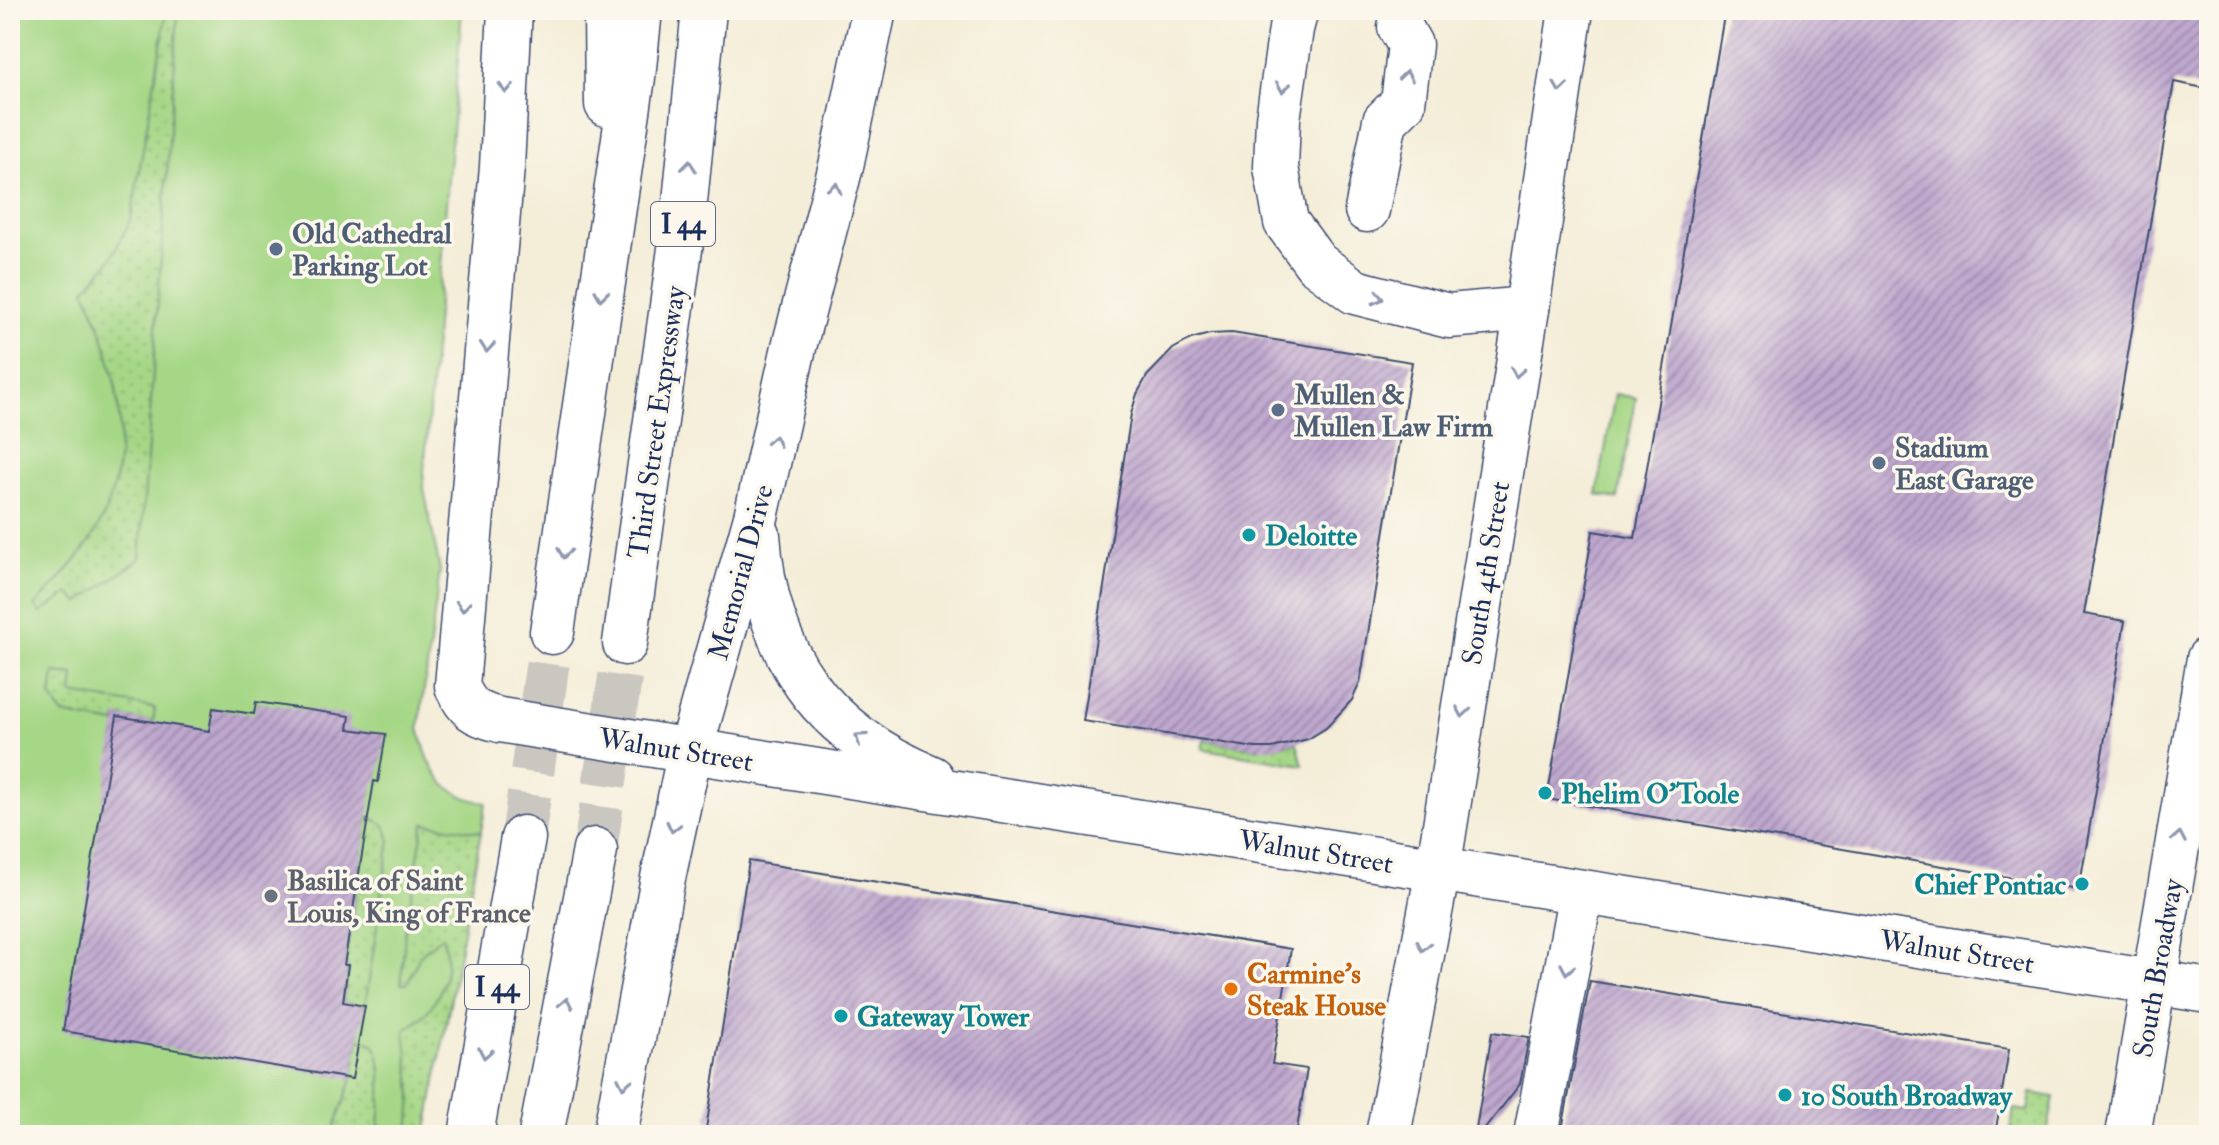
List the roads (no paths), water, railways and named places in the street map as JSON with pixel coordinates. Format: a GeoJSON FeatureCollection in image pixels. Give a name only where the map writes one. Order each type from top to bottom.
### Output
{"type":"FeatureCollection","features":[{"type":"Feature","properties":{"kind":"main road","name":"Walnut Street"},"geometry":{"type":"LineString","coordinates":[[510,10],[501,182],[457,686],[465,705],[483,716],[979,798],[2209,991]]}},
{"type":"Feature","properties":{"kind":"main road"},"geometry":{"type":"LineString","coordinates":[[606,10],[612,218]]}},
{"type":"Feature","properties":{"kind":"main road","name":"I 44"},"geometry":{"type":"LineString","coordinates":[[552,632],[640,10]]}},
{"type":"Feature","properties":{"kind":"main road","name":"Third Street Expressway"},"geometry":{"type":"LineString","coordinates":[[625,643],[681,242],[704,10]]}},
{"type":"Feature","properties":{"kind":"main road","name":"Memorial Drive"},"geometry":{"type":"LineString","coordinates":[[615,1135],[663,878],[675,749],[756,517],[794,347],[841,166],[874,10]]}},
{"type":"Feature","properties":{"kind":"main road"},"geometry":{"type":"LineString","coordinates":[[1296,10],[1278,119],[1276,167],[1286,222],[1316,263],[1355,292],[1449,316],[1527,309]]}},
{"type":"Feature","properties":{"kind":"main road","name":"South 4th Street"},"geometry":{"type":"LineString","coordinates":[[1388,1135],[1438,870],[1571,10]]}},
{"type":"Feature","properties":{"kind":"main road"},"geometry":{"type":"LineString","coordinates":[[1367,210],[1385,121],[1374,95],[1381,44],[1401,19]]}},
{"type":"Feature","properties":{"kind":"main road"},"geometry":{"type":"LineString","coordinates":[[756,517],[760,570],[772,622],[809,691],[838,723],[883,753],[918,773],[979,798]]}},
{"type":"Feature","properties":{"kind":"main road","name":"South Broadway"},"geometry":{"type":"LineString","coordinates":[[2128,1135],[2209,659]]}},
{"type":"Feature","properties":{"kind":"main road","name":"I 44"},"geometry":{"type":"LineString","coordinates":[[471,1135],[523,838]]}},
{"type":"Feature","properties":{"kind":"main road","name":"I 44"},"geometry":{"type":"LineString","coordinates":[[541,1135],[595,850]]}},
{"type":"Feature","properties":{"kind":"main road"},"geometry":{"type":"LineString","coordinates":[[1536,1135],[1581,892]]}},
{"type":"Feature","properties":{"kind":"tunnel"},"geometry":{"type":"LineString","coordinates":[[523,838],[552,632]]}},
{"type":"Feature","properties":{"kind":"tunnel"},"geometry":{"type":"LineString","coordinates":[[595,850],[625,643]]}},
{"type":"Feature","properties":{"kind":"place","name":"Old Cathedral Parking Lot"},"geometry":{"type":"Point","coordinates":[276,249]}},
{"type":"Feature","properties":{"kind":"place","name":"Mullen & Mullen Law Firm"},"geometry":{"type":"Point","coordinates":[1278,410]}},
{"type":"Feature","properties":{"kind":"place","name":"Stadium East Garage"},"geometry":{"type":"Point","coordinates":[1879,463]}},
{"type":"Feature","properties":{"kind":"place","name":"Deloitte"},"geometry":{"type":"Point","coordinates":[1249,535]}},
{"type":"Feature","properties":{"kind":"place","name":"Phelim O'Toole"},"geometry":{"type":"Point","coordinates":[1545,793]}},
{"type":"Feature","properties":{"kind":"place","name":"Chief Pontiac"},"geometry":{"type":"Point","coordinates":[2082,884]}},
{"type":"Feature","properties":{"kind":"place","name":"Basilica of Saint Louis, King of France"},"geometry":{"type":"Point","coordinates":[271,896]}},
{"type":"Feature","properties":{"kind":"place","name":"Carmine's Steak House"},"geometry":{"type":"Point","coordinates":[1231,989]}},
{"type":"Feature","properties":{"kind":"place","name":"Gateway Tower"},"geometry":{"type":"Point","coordinates":[841,1016]}},
{"type":"Feature","properties":{"kind":"place","name":"10 South Broadway"},"geometry":{"type":"Point","coordinates":[1785,1095]}}]}
